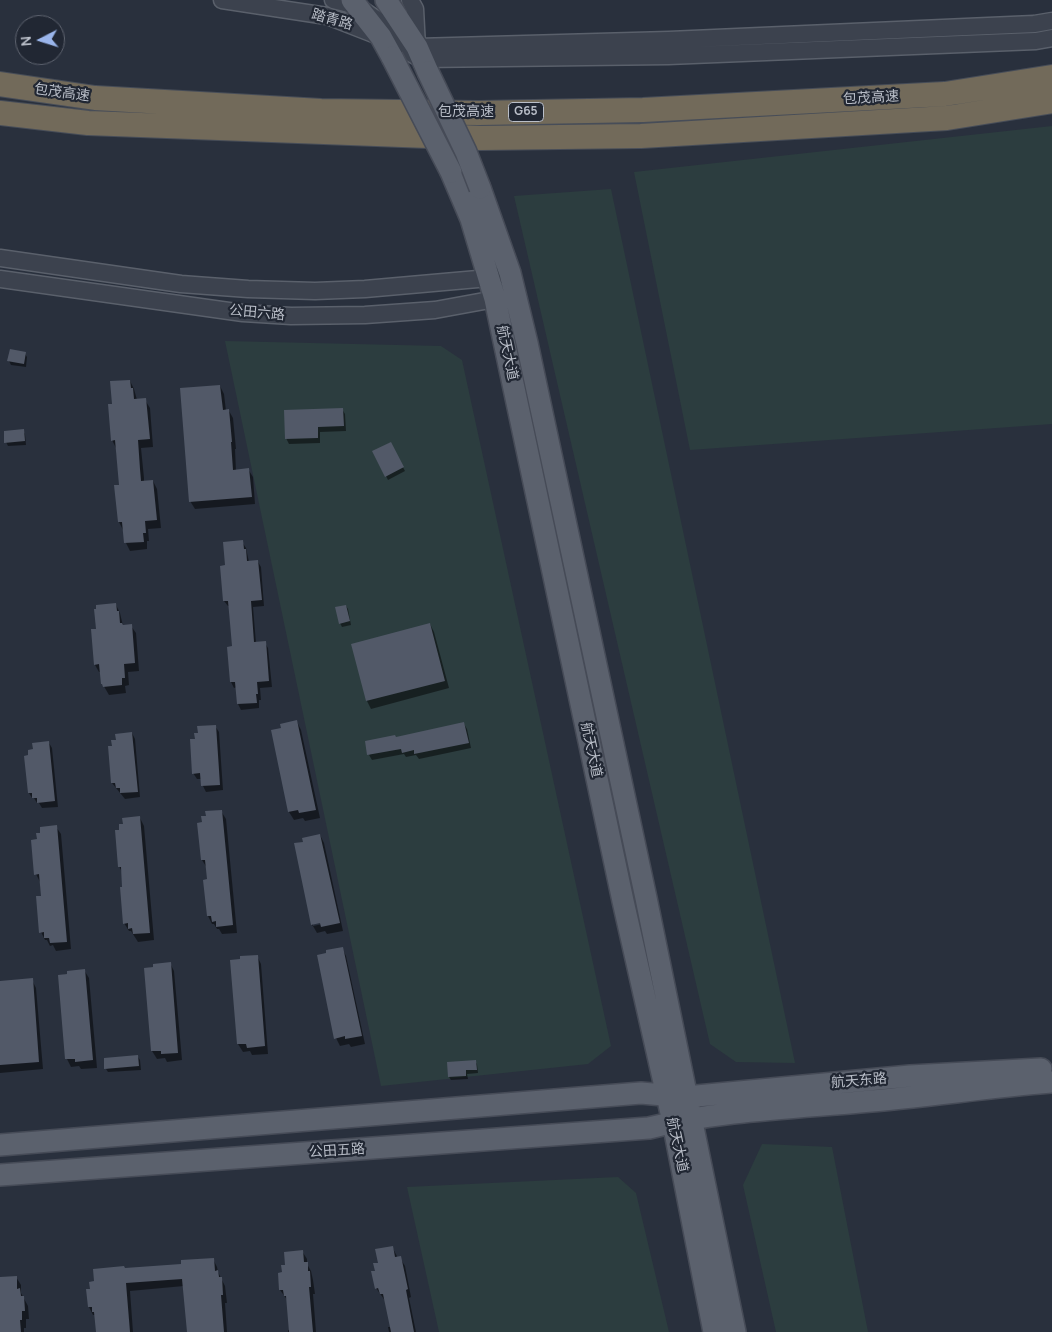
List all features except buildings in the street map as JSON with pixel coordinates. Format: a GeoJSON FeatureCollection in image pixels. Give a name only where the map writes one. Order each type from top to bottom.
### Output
{"type":"FeatureCollection","features":[{"type":"Feature","properties":{"kind":"highway","name":"包茂高速"},"geometry":{"type":"LineString","coordinates":[[0,84],[95,98],[321,111],[479,113],[644,110],[945,94],[1052,77]]}},
{"type":"Feature","properties":{"kind":"highway","name":"包茂高速"},"geometry":{"type":"LineString","coordinates":[[0,113],[88,123],[481,138],[641,136],[946,118],[1052,101]]}},
{"type":"Feature","properties":{"kind":"main road","name":"航天大道"},"geometry":{"type":"LineString","coordinates":[[386,0],[422,60],[466,152],[510,273],[505,297],[623,901],[677,1096],[714,1332]]}},
{"type":"Feature","properties":{"kind":"main road","name":"航天大道"},"geometry":{"type":"LineString","coordinates":[[354,3],[381,37],[392,57],[451,172],[471,219],[489,278],[505,297]]}},
{"type":"Feature","properties":{"kind":"main road","name":"航天东路"},"geometry":{"type":"LineString","coordinates":[[677,1096],[910,1076],[1052,1068]]}},
{"type":"Feature","properties":{"kind":"main road","name":"航天东路"},"geometry":{"type":"LineString","coordinates":[[682,1121],[744,1112],[913,1098],[1052,1082]]}},
{"type":"Feature","properties":{"kind":"main road"},"geometry":{"type":"LineString","coordinates":[[0,1145],[641,1093],[677,1096]]}},
{"type":"Feature","properties":{"kind":"main road","name":"航天大道"},"geometry":{"type":"LineString","coordinates":[[682,1121],[735,1332]]}},
{"type":"Feature","properties":{"kind":"main road","name":"公田五路"},"geometry":{"type":"LineString","coordinates":[[0,1175],[649,1128],[682,1121]]}},
{"type":"Feature","properties":{"kind":"street","name":"踏青路"},"geometry":{"type":"LineString","coordinates":[[222,0],[327,16],[381,37],[422,60]]}},
{"type":"Feature","properties":{"kind":"street","name":"踏青路"},"geometry":{"type":"LineString","coordinates":[[333,0],[354,3]]}},
{"type":"Feature","properties":{"kind":"street"},"geometry":{"type":"LineString","coordinates":[[410,0],[415,8],[422,60]]}},
{"type":"Feature","properties":{"kind":"street"},"geometry":{"type":"LineString","coordinates":[[354,3],[422,60],[668,56],[1036,41],[1052,38]]}},
{"type":"Feature","properties":{"kind":"street"},"geometry":{"type":"LineString","coordinates":[[422,60],[668,40],[1034,24],[1052,21]]}},
{"type":"Feature","properties":{"kind":"street","name":"公田六路"},"geometry":{"type":"LineString","coordinates":[[0,258],[181,284],[315,291],[365,290],[489,278],[510,273]]}},
{"type":"Feature","properties":{"kind":"street","name":"公田六路"},"geometry":{"type":"LineString","coordinates":[[0,279],[243,313],[291,316],[435,310],[505,297]]}},
{"type":"Feature","properties":{"kind":"shaded area"},"geometry":{"type":"Polygon","coordinates":[[[1052,126],[1052,424],[690,450],[634,172],[1052,126]]]}},
{"type":"Feature","properties":{"kind":"shaded area"},"geometry":{"type":"Polygon","coordinates":[[[611,189],[795,1063],[736,1062],[710,1044],[514,196],[611,189]]]}},
{"type":"Feature","properties":{"kind":"shaded area"},"geometry":{"type":"Polygon","coordinates":[[[225,341],[441,346],[462,360],[611,1046],[588,1064],[381,1086],[225,341]]]}},
{"type":"Feature","properties":{"kind":"shaded area"},"geometry":{"type":"Polygon","coordinates":[[[762,1144],[832,1147],[868,1332],[776,1332],[743,1185],[762,1144]]]}},
{"type":"Feature","properties":{"kind":"shaded area"},"geometry":{"type":"Polygon","coordinates":[[[618,1177],[636,1193],[669,1332],[439,1332],[407,1187],[618,1177]]]}}]}
